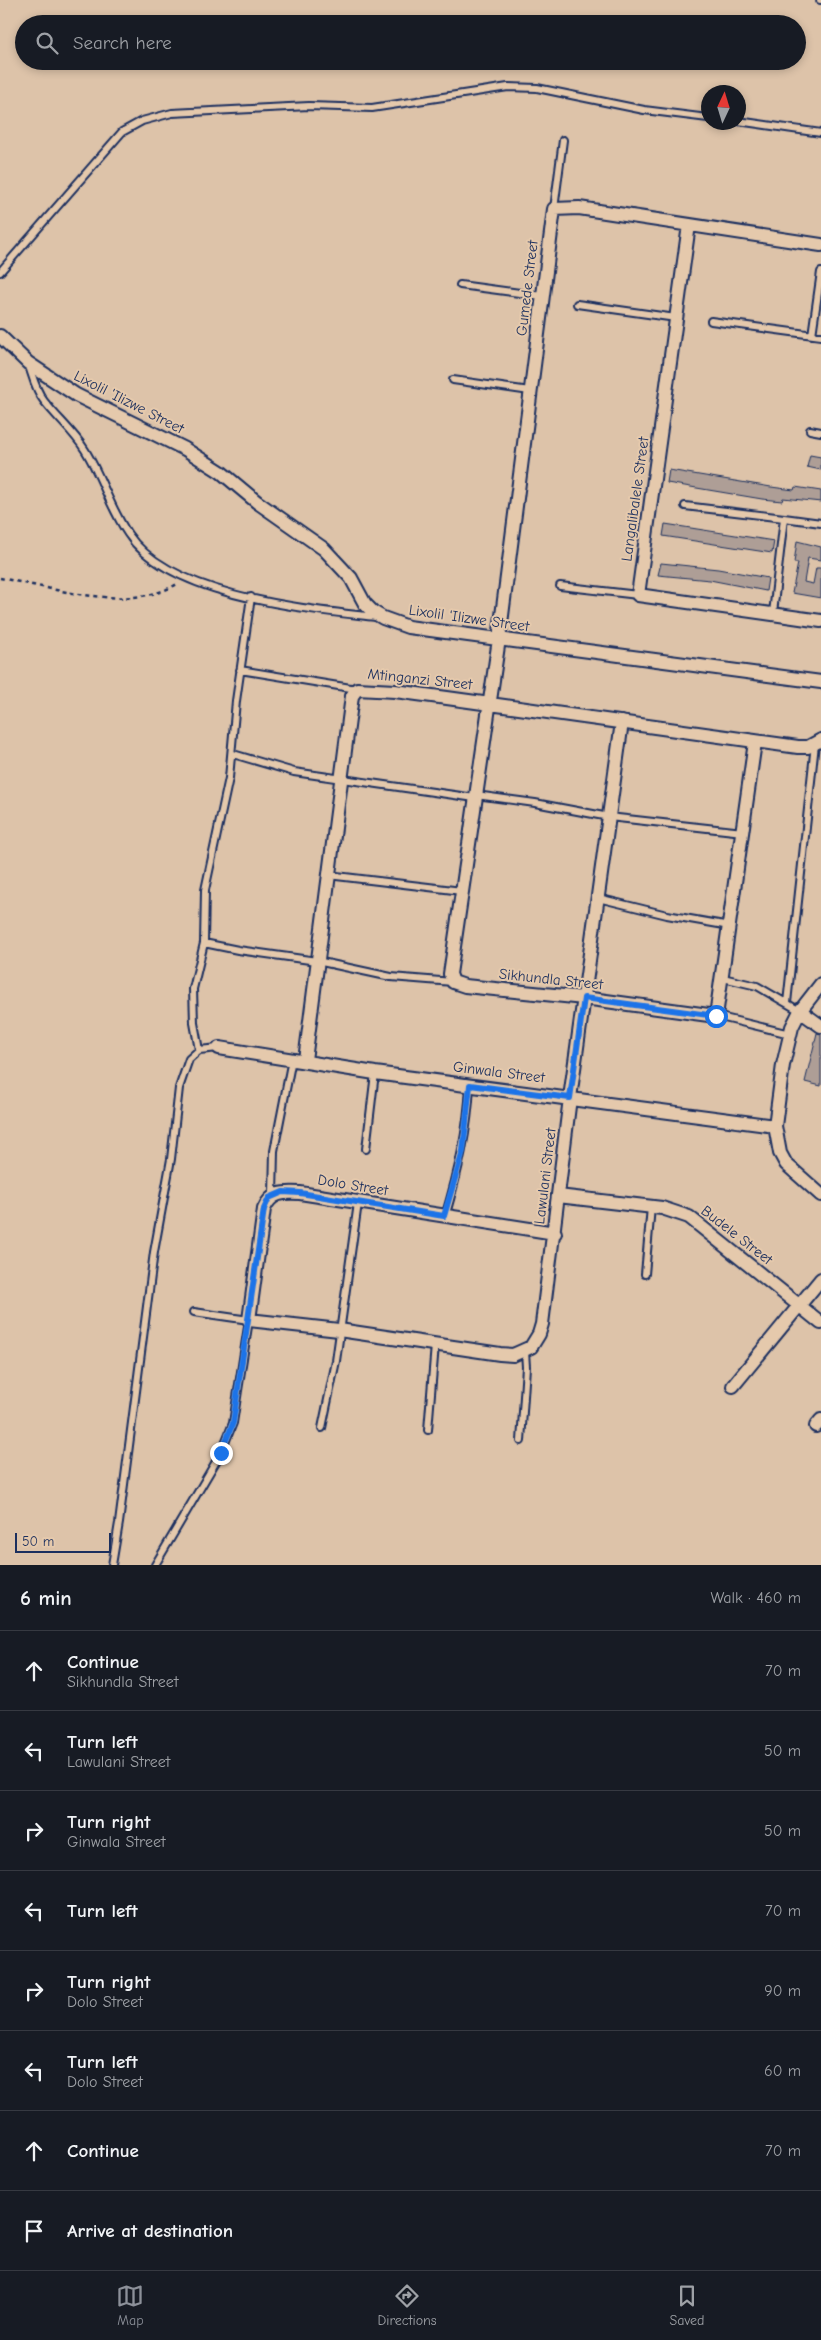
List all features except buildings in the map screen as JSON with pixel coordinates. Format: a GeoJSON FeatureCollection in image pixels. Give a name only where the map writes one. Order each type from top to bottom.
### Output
{"type":"FeatureCollection","features":[{"type":"Feature","properties":{"kind":"street"},"geometry":{"type":"LineString","coordinates":[[554,209],[580,208],[821,245]]}},
{"type":"Feature","properties":{"kind":"street","name":"Gumede Street"},"geometry":{"type":"LineString","coordinates":[[499,639],[554,209]]}},
{"type":"Feature","properties":{"kind":"street","name":"Langalibalele Street"},"geometry":{"type":"LineString","coordinates":[[638,595],[689,225]]}},
{"type":"Feature","properties":{"kind":"street","name":"Lixolil 'Ilizwe Street"},"geometry":{"type":"LineString","coordinates":[[0,336],[28,363],[76,395],[185,449],[221,472],[257,502],[324,549],[351,578],[365,604],[383,618],[408,628],[821,682]]}},
{"type":"Feature","properties":{"kind":"street"},"geometry":{"type":"LineString","coordinates":[[638,595],[821,621]]}},
{"type":"Feature","properties":{"kind":"street"},"geometry":{"type":"LineString","coordinates":[[453,982],[450,974],[499,639]]}},
{"type":"Feature","properties":{"kind":"street","name":"Mtinganzi Street"},"geometry":{"type":"LineString","coordinates":[[298,1059],[317,961],[352,696],[357,689],[395,691],[489,703],[798,747],[818,742]]}},
{"type":"Feature","properties":{"kind":"street","name":"Lawulani Street"},"geometry":{"type":"LineString","coordinates":[[524,1351],[536,1340],[542,1324],[555,1233],[570,1098],[622,722]]}},
{"type":"Feature","properties":{"kind":"street"},"geometry":{"type":"LineString","coordinates":[[716,1016],[723,978],[755,742]]}},
{"type":"Feature","properties":{"kind":"street","name":"Sikhundla Street"},"geometry":{"type":"LineString","coordinates":[[453,982],[465,986],[584,998],[716,1016]]}},
{"type":"Feature","properties":{"kind":"street"},"geometry":{"type":"LineString","coordinates":[[821,984],[800,1011],[790,1034],[783,1065],[775,1126],[780,1153],[786,1164],[821,1195]]}},
{"type":"Feature","properties":{"kind":"street"},"geometry":{"type":"LineString","coordinates":[[800,1011],[821,1026]]}},
{"type":"Feature","properties":{"kind":"street","name":"Ginwala Street"},"geometry":{"type":"LineString","coordinates":[[218,1048],[298,1059],[375,1073],[775,1126]]}},
{"type":"Feature","properties":{"kind":"street","name":"Dolo Street"},"geometry":{"type":"LineString","coordinates":[[273,1195],[283,1192],[300,1193],[555,1233]]}},
{"type":"Feature","properties":{"kind":"street"},"geometry":{"type":"LineString","coordinates":[[273,1195],[269,1198],[264,1209],[249,1320],[339,1330],[500,1354],[513,1355],[524,1351]]}},
{"type":"Feature","properties":{"kind":"street","name":"Budele Street"},"geometry":{"type":"LineString","coordinates":[[558,1196],[651,1206],[675,1211],[689,1217],[821,1323]]}},
{"type":"Feature","properties":{"kind":"street"},"geometry":{"type":"LineString","coordinates":[[733,1386],[821,1279]]}},
{"type":"Feature","properties":{"kind":"lane"},"geometry":{"type":"LineString","coordinates":[[0,272],[122,132],[142,121],[172,113],[309,106],[372,108],[508,87],[537,88],[644,110],[701,117]]}},
{"type":"Feature","properties":{"kind":"lane"},"geometry":{"type":"LineString","coordinates":[[746,122],[821,133]]}},
{"type":"Feature","properties":{"kind":"lane"},"geometry":{"type":"LineString","coordinates":[[554,209],[563,140]]}},
{"type":"Feature","properties":{"kind":"lane"},"geometry":{"type":"LineString","coordinates":[[812,335],[821,272]]}},
{"type":"Feature","properties":{"kind":"lane"},"geometry":{"type":"LineString","coordinates":[[460,285],[542,296]]}},
{"type":"Feature","properties":{"kind":"lane"},"geometry":{"type":"LineString","coordinates":[[577,304],[676,318]]}},
{"type":"Feature","properties":{"kind":"lane"},"geometry":{"type":"LineString","coordinates":[[711,321],[821,336]]}},
{"type":"Feature","properties":{"kind":"lane"},"geometry":{"type":"LineString","coordinates":[[28,363],[43,400],[85,450],[128,535],[143,552],[162,567],[186,578],[251,598],[308,609],[383,618]]}},
{"type":"Feature","properties":{"kind":"lane"},"geometry":{"type":"LineString","coordinates":[[453,380],[530,391]]}},
{"type":"Feature","properties":{"kind":"lane"},"geometry":{"type":"LineString","coordinates":[[810,430],[821,432]]}},
{"type":"Feature","properties":{"kind":"lane"},"geometry":{"type":"LineString","coordinates":[[685,506],[821,523]]}},
{"type":"Feature","properties":{"kind":"lane"},"geometry":{"type":"LineString","coordinates":[[773,613],[784,518]]}},
{"type":"Feature","properties":{"kind":"lane"},"geometry":{"type":"LineString","coordinates":[[560,586],[638,595]]}},
{"type":"Feature","properties":{"kind":"lane"},"geometry":{"type":"LineString","coordinates":[[199,1050],[194,1023],[193,994],[204,943],[205,890],[227,793],[233,754],[240,670],[251,598]]}},
{"type":"Feature","properties":{"kind":"lane"},"geometry":{"type":"LineString","coordinates":[[240,670],[357,689]]}},
{"type":"Feature","properties":{"kind":"lane"},"geometry":{"type":"LineString","coordinates":[[787,1003],[818,742]]}},
{"type":"Feature","properties":{"kind":"lane"},"geometry":{"type":"LineString","coordinates":[[233,754],[277,768],[341,780],[535,803],[609,817],[743,832]]}},
{"type":"Feature","properties":{"kind":"lane"},"geometry":{"type":"LineString","coordinates":[[328,875],[462,891]]}},
{"type":"Feature","properties":{"kind":"lane"},"geometry":{"type":"LineString","coordinates":[[598,898],[667,915],[730,926]]}},
{"type":"Feature","properties":{"kind":"lane"},"geometry":{"type":"LineString","coordinates":[[204,943],[238,950],[317,961],[391,977],[453,982]]}},
{"type":"Feature","properties":{"kind":"lane"},"geometry":{"type":"LineString","coordinates":[[723,978],[758,986],[800,1011]]}},
{"type":"Feature","properties":{"kind":"lane"},"geometry":{"type":"LineString","coordinates":[[716,1016],[790,1034]]}},
{"type":"Feature","properties":{"kind":"lane"},"geometry":{"type":"LineString","coordinates":[[112,1565],[154,1252],[171,1159],[179,1088],[189,1059],[199,1050],[218,1048]]}},
{"type":"Feature","properties":{"kind":"lane"},"geometry":{"type":"LineString","coordinates":[[273,1195],[274,1151],[298,1059]]}},
{"type":"Feature","properties":{"kind":"lane"},"geometry":{"type":"LineString","coordinates":[[366,1149],[375,1073]]}},
{"type":"Feature","properties":{"kind":"lane"},"geometry":{"type":"LineString","coordinates":[[444,1216],[463,1151],[470,1085]]}},
{"type":"Feature","properties":{"kind":"lane"},"geometry":{"type":"LineString","coordinates":[[322,1428],[336,1361],[358,1202]]}},
{"type":"Feature","properties":{"kind":"lane"},"geometry":{"type":"LineString","coordinates":[[645,1274],[651,1206]]}},
{"type":"Feature","properties":{"kind":"lane"},"geometry":{"type":"LineString","coordinates":[[155,1565],[228,1438],[233,1423],[249,1320],[194,1312]]}},
{"type":"Feature","properties":{"kind":"lane"},"geometry":{"type":"LineString","coordinates":[[428,1430],[435,1345]]}},
{"type":"Feature","properties":{"kind":"lane"},"geometry":{"type":"LineString","coordinates":[[522,1441],[526,1367],[524,1351]]}},
{"type":"Feature","properties":{"kind":"path"},"geometry":{"type":"LineString","coordinates":[[0,578],[96,596],[129,597],[154,595],[186,578]]}},
{"type":"Feature","properties":{"kind":"route"},"geometry":{"type":"LineString","coordinates":[[221,1453],[233,1423],[264,1209],[269,1198],[283,1192],[300,1193],[444,1216],[463,1151],[469,1112],[470,1085],[570,1098],[584,998],[716,1016]]}}]}
